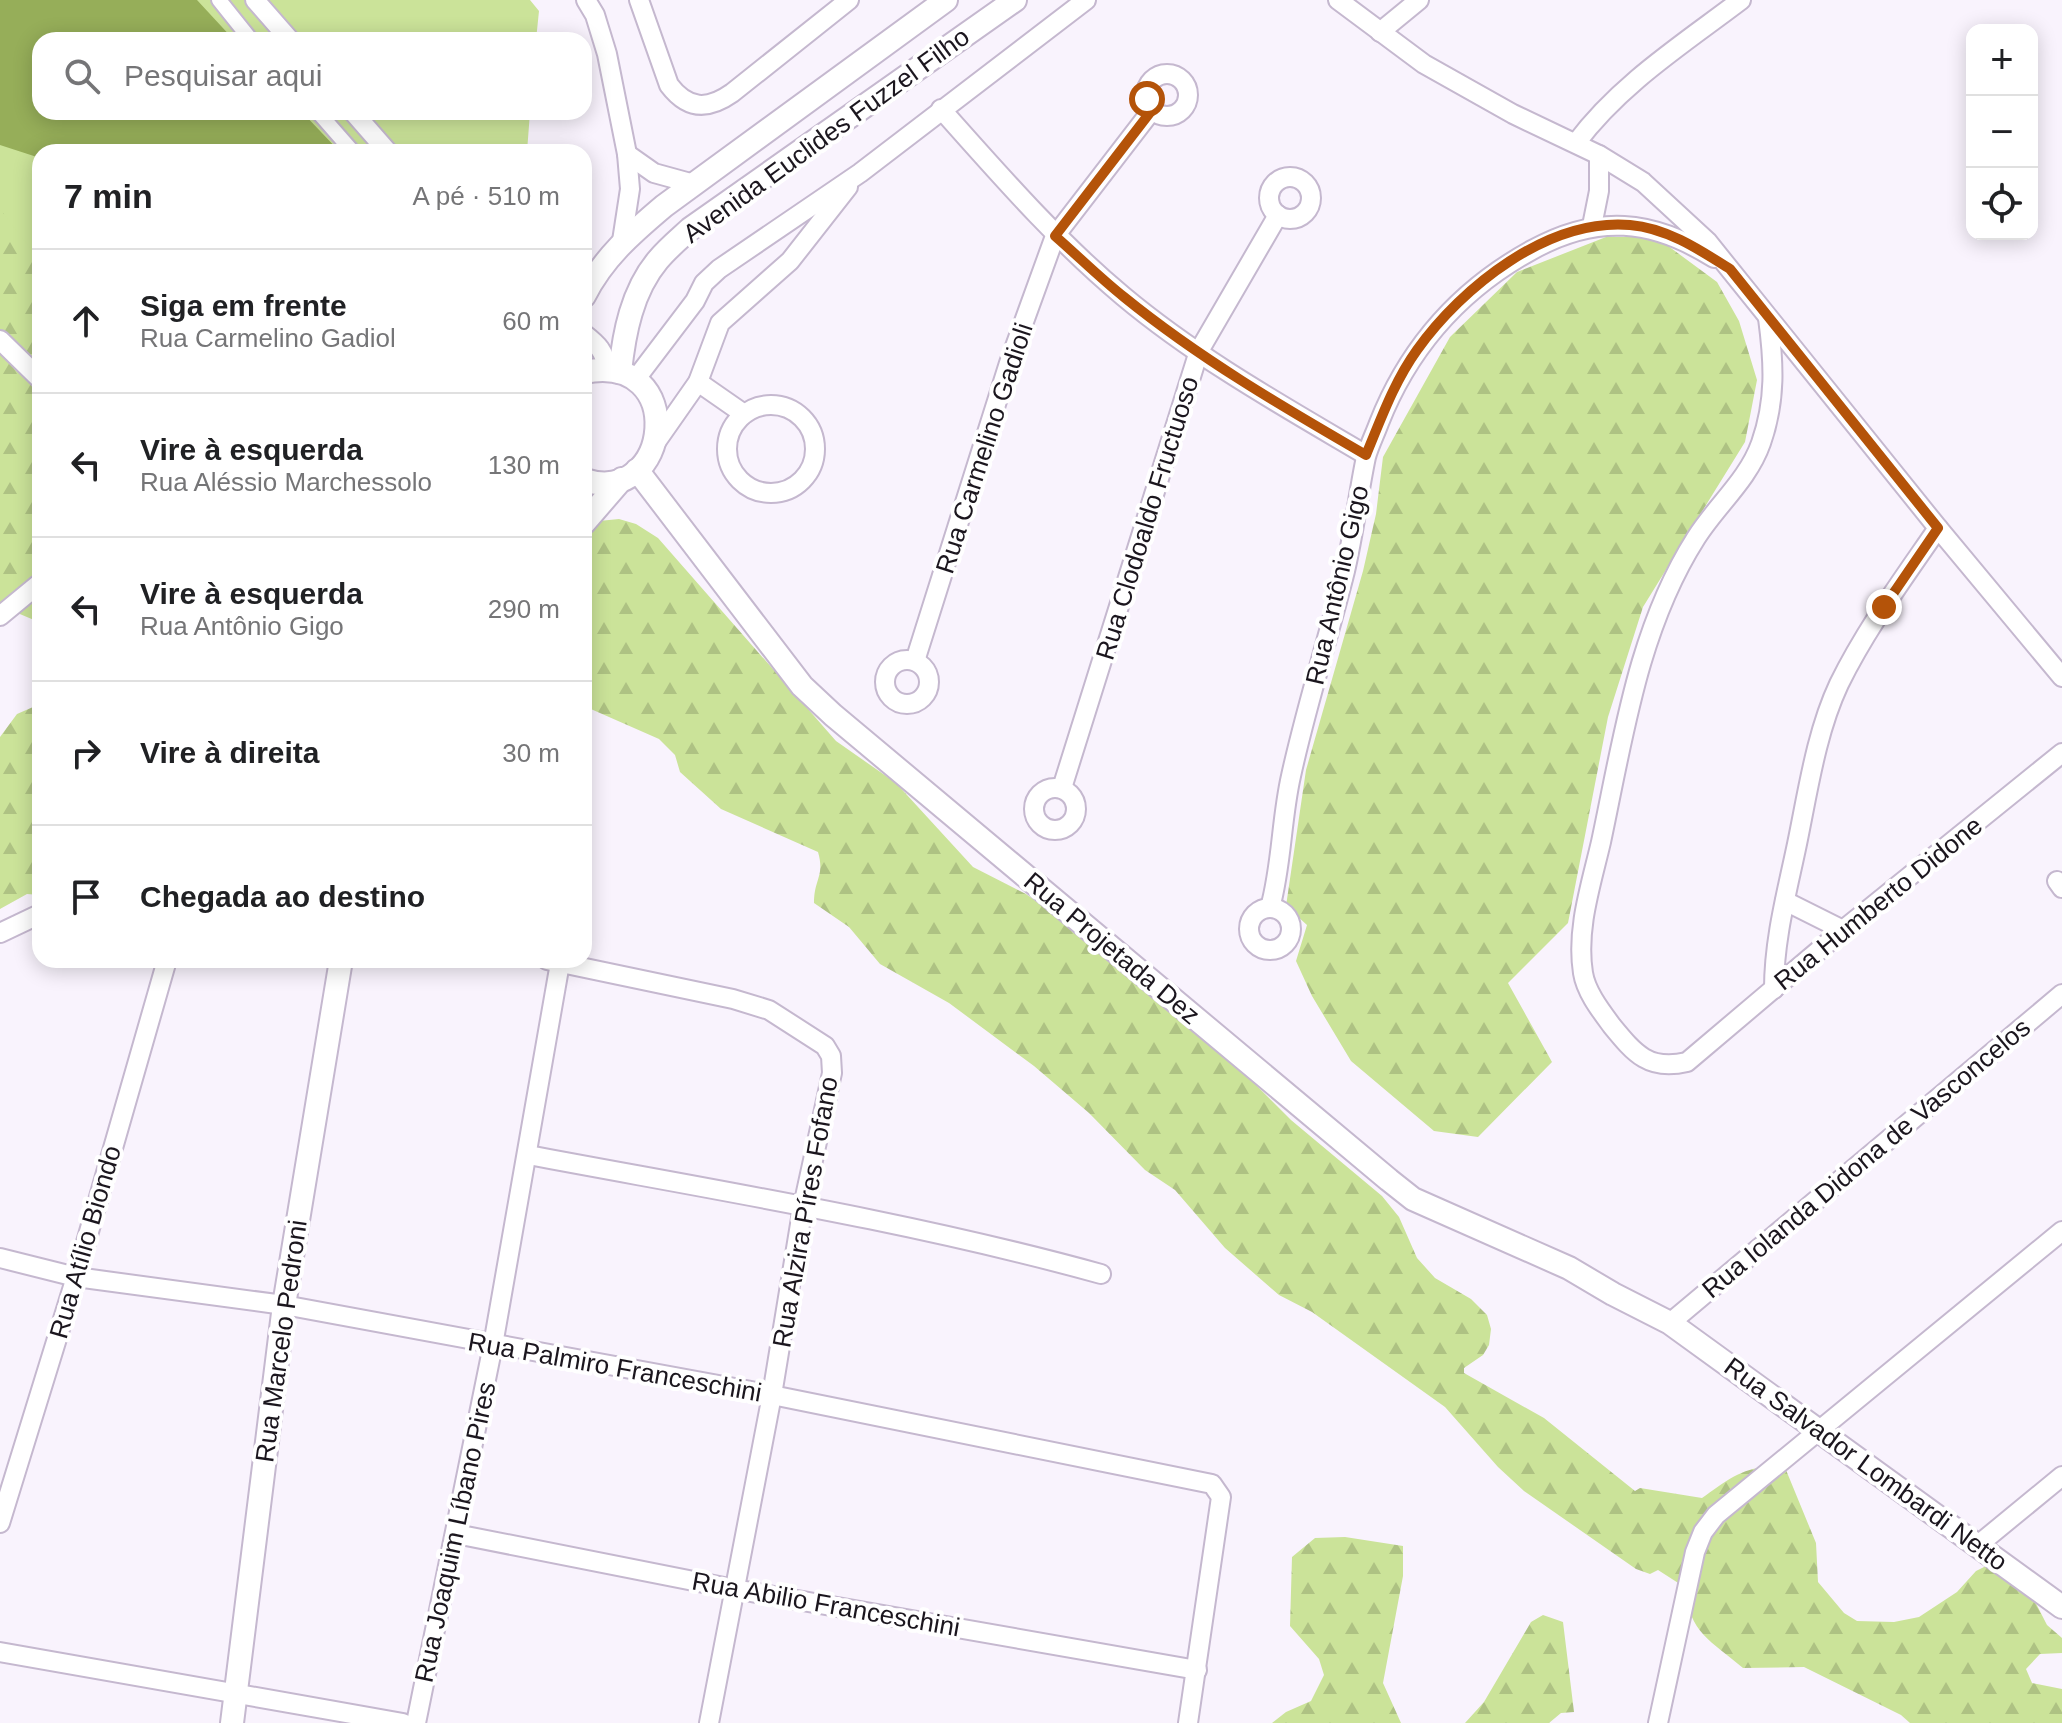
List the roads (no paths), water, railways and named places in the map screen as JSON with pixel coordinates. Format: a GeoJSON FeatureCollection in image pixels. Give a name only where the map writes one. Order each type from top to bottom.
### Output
{"type":"FeatureCollection","features":[{"type":"Feature","properties":{"kind":"street"},"geometry":{"type":"LineString","coordinates":[[219,0],[245,32]]}},
{"type":"Feature","properties":{"kind":"street"},"geometry":{"type":"LineString","coordinates":[[255,0],[283,32]]}},
{"type":"Feature","properties":{"kind":"street"},"geometry":{"type":"LineString","coordinates":[[586,0],[595,15],[607,54],[627,154],[630,189],[622,241]]}},
{"type":"Feature","properties":{"kind":"street"},"geometry":{"type":"LineString","coordinates":[[639,0],[669,85],[678,96],[705,106],[717,104],[732,93],[849,0]]}},
{"type":"Feature","properties":{"kind":"street","name":"Avenida Euclides Fuzzel Filho"},"geometry":{"type":"LineString","coordinates":[[592,282],[622,241],[694,184],[946,0]]}},
{"type":"Feature","properties":{"kind":"street","name":"Avenida Euclides Fuzzel Filho"},"geometry":{"type":"LineString","coordinates":[[611,373],[634,305],[657,261],[690,229],[1015,0]]}},
{"type":"Feature","properties":{"kind":"street"},"geometry":{"type":"LineString","coordinates":[[611,373],[695,301],[704,283],[726,262],[860,173],[1086,0]]}},
{"type":"Feature","properties":{"kind":"street","name":"Rua Antônio Gigo"},"geometry":{"type":"LineString","coordinates":[[1338,0],[1424,64],[1469,91],[1599,155],[1643,182],[1707,241],[2062,677]]}},
{"type":"Feature","properties":{"kind":"street"},"geometry":{"type":"LineString","coordinates":[[1380,32],[1419,0]]}},
{"type":"Feature","properties":{"kind":"street"},"geometry":{"type":"LineString","coordinates":[[1576,143],[1593,121],[1631,85],[1741,0]]}},
{"type":"Feature","properties":{"kind":"street"},"geometry":{"type":"LineString","coordinates":[[941,109],[1055,236],[1124,298],[1253,389],[1366,455]]}},
{"type":"Feature","properties":{"kind":"street","name":"Rua Carmelino Gadioli"},"geometry":{"type":"LineString","coordinates":[[915,661],[1009,363],[1055,236],[1152,110]]}},
{"type":"Feature","properties":{"kind":"street"},"geometry":{"type":"LineString","coordinates":[[325,120],[346,144]]}},
{"type":"Feature","properties":{"kind":"street"},"geometry":{"type":"LineString","coordinates":[[360,120],[381,144]]}},
{"type":"Feature","properties":{"kind":"street"},"geometry":{"type":"LineString","coordinates":[[627,154],[654,173],[694,184]]}},
{"type":"Feature","properties":{"kind":"street"},"geometry":{"type":"LineString","coordinates":[[1592,226],[1599,191],[1599,155]]}},
{"type":"Feature","properties":{"kind":"street"},"geometry":{"type":"LineString","coordinates":[[592,515],[649,458],[656,442],[698,382],[720,323],[790,261],[860,173]]}},
{"type":"Feature","properties":{"kind":"street","name":"Rua Clodoaldo Fructuoso"},"geometry":{"type":"LineString","coordinates":[[1062,788],[1199,351],[1278,215]]}},
{"type":"Feature","properties":{"kind":"street","name":"Rua Antônio Gigo"},"geometry":{"type":"LineString","coordinates":[[1270,908],[1278,881],[1283,814],[1291,776],[1358,514],[1366,455],[1389,398],[1416,351],[1452,307],[1504,265],[1551,239],[1592,226],[1633,225],[1658,231],[1696,247],[1730,269]]}},
{"type":"Feature","properties":{"kind":"street"},"geometry":{"type":"LineString","coordinates":[[695,301],[720,323]]}},
{"type":"Feature","properties":{"kind":"street","name":"Rua Humberto Didone"},"geometry":{"type":"LineString","coordinates":[[1768,318],[1774,395],[1767,426],[1745,472],[1696,537],[1657,614],[1624,725],[1583,927],[1583,975],[1592,996],[1636,1054],[1668,1066],[1687,1062],[1843,930],[2062,753]]}},
{"type":"Feature","properties":{"kind":"street"},"geometry":{"type":"LineString","coordinates":[[0,340],[32,371]]}},
{"type":"Feature","properties":{"kind":"street"},"geometry":{"type":"LineString","coordinates":[[592,341],[601,348],[611,373],[647,392],[656,407],[659,425],[656,442]]}},
{"type":"Feature","properties":{"kind":"street"},"geometry":{"type":"LineString","coordinates":[[698,382],[744,414]]}},
{"type":"Feature","properties":{"kind":"street"},"geometry":{"type":"LineString","coordinates":[[773,405],[788,408],[801,416],[815,441],[811,469],[803,480],[779,493],[752,489],[740,481],[732,470],[728,440],[734,425],[744,414],[758,407],[773,405]]}},
{"type":"Feature","properties":{"kind":"street"},"geometry":{"type":"LineString","coordinates":[[592,481],[605,483],[630,475]]}},
{"type":"Feature","properties":{"kind":"street","name":"Rua Projetada Dez"},"geometry":{"type":"LineString","coordinates":[[630,475],[802,686],[833,715],[1389,1180],[1413,1199],[1569,1268],[1670,1323]]}},
{"type":"Feature","properties":{"kind":"street"},"geometry":{"type":"LineString","coordinates":[[1774,989],[1775,948],[1814,762],[1839,684],[1884,607],[1938,528]]}},
{"type":"Feature","properties":{"kind":"street"},"geometry":{"type":"LineString","coordinates":[[0,616],[32,590]]}},
{"type":"Feature","properties":{"kind":"street"},"geometry":{"type":"LineString","coordinates":[[1785,901],[1843,930]]}},
{"type":"Feature","properties":{"kind":"street"},"geometry":{"type":"LineString","coordinates":[[0,933],[32,918]]}},
{"type":"Feature","properties":{"kind":"street","name":"Rua Atílio Biondo"},"geometry":{"type":"LineString","coordinates":[[0,1523],[76,1277],[165,968]]}},
{"type":"Feature","properties":{"kind":"street","name":"Rua Marcelo Pedroni"},"geometry":{"type":"LineString","coordinates":[[232,1723],[284,1305],[340,968]]}},
{"type":"Feature","properties":{"kind":"street","name":"Rua Joaquim Líbano Pires"},"geometry":{"type":"LineString","coordinates":[[416,1723],[456,1534],[528,1155],[553,968]]}},
{"type":"Feature","properties":{"kind":"street","name":"Rua Alzira Píres Fofano"},"geometry":{"type":"LineString","coordinates":[[587,968],[733,999],[769,1010],[815,1038],[831,1056],[832,1073],[803,1206],[772,1395],[709,1723]]}},
{"type":"Feature","properties":{"kind":"street","name":"Rua Iolanda Didona de Vasconcelos"},"geometry":{"type":"LineString","coordinates":[[1670,1323],[2062,994]]}},
{"type":"Feature","properties":{"kind":"street"},"geometry":{"type":"LineString","coordinates":[[528,1155],[803,1206],[1101,1274]]}},
{"type":"Feature","properties":{"kind":"street"},"geometry":{"type":"LineString","coordinates":[[1678,1723],[1659,1718],[1695,1552],[1703,1532],[1716,1515],[2062,1231]]}},
{"type":"Feature","properties":{"kind":"street","name":"Rua Palmiro Franceschini"},"geometry":{"type":"LineString","coordinates":[[0,1258],[76,1277],[284,1305],[772,1395],[1212,1484],[1221,1497],[1197,1670]]}},
{"type":"Feature","properties":{"kind":"street","name":"Rua Salvador Lombardi Netto"},"geometry":{"type":"LineString","coordinates":[[1670,1323],[2062,1607]]}},
{"type":"Feature","properties":{"kind":"street"},"geometry":{"type":"LineString","coordinates":[[1978,1545],[2062,1476]]}},
{"type":"Feature","properties":{"kind":"street","name":"Rua Abilio Franceschini"},"geometry":{"type":"LineString","coordinates":[[456,1534],[734,1589],[1197,1670]]}},
{"type":"Feature","properties":{"kind":"street"},"geometry":{"type":"LineString","coordinates":[[0,1652],[403,1723]]}},
{"type":"Feature","properties":{"kind":"street"},"geometry":{"type":"LineString","coordinates":[[1188,1723],[1197,1670]]}}]}
